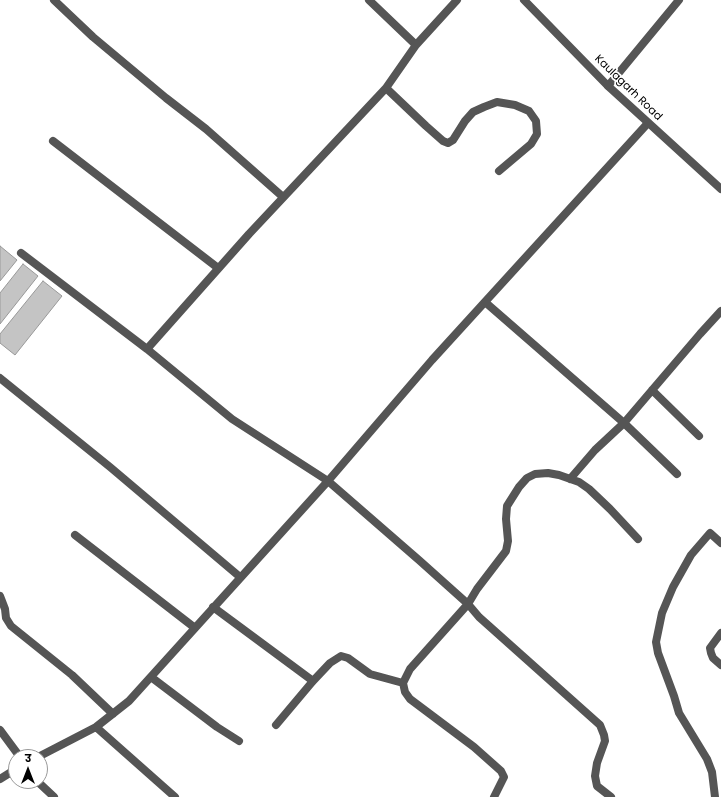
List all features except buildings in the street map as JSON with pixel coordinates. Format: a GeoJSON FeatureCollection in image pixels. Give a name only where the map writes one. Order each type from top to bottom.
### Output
{"type":"FeatureCollection","features":[{"type":"Feature","properties":{"kind":"street"},"geometry":{"type":"LineString","coordinates":[[54,0],[93,38],[206,129],[283,197]]}},
{"type":"Feature","properties":{"kind":"street"},"geometry":{"type":"LineString","coordinates":[[368,0],[416,45]]}},
{"type":"Feature","properties":{"kind":"street"},"geometry":{"type":"LineString","coordinates":[[147,349],[283,197],[386,88],[416,45],[457,0]]}},
{"type":"Feature","properties":{"kind":"street","name":"Kaulagarh Road"},"geometry":{"type":"LineString","coordinates":[[524,0],[608,86],[721,189]]}},
{"type":"Feature","properties":{"kind":"street"},"geometry":{"type":"LineString","coordinates":[[608,86],[679,0]]}},
{"type":"Feature","properties":{"kind":"street"},"geometry":{"type":"LineString","coordinates":[[386,88],[426,126],[443,141],[448,143],[453,140],[465,121],[473,112],[484,107],[497,102],[515,105],[529,111],[536,121],[537,134],[531,144],[499,171]]}},
{"type":"Feature","properties":{"kind":"street"},"geometry":{"type":"LineString","coordinates":[[48,752],[96,726],[129,701],[240,577],[328,482],[413,382],[648,123]]}},
{"type":"Feature","properties":{"kind":"street"},"geometry":{"type":"LineString","coordinates":[[53,141],[218,268]]}},
{"type":"Feature","properties":{"kind":"street"},"geometry":{"type":"LineString","coordinates":[[21,253],[147,349],[232,419],[328,482],[420,561],[468,604],[479,617],[600,725],[604,735],[604,741],[597,762],[595,776],[597,786],[611,797]]}},
{"type":"Feature","properties":{"kind":"street"},"geometry":{"type":"LineString","coordinates":[[485,302],[624,423],[678,474]]}},
{"type":"Feature","properties":{"kind":"street"},"geometry":{"type":"LineString","coordinates":[[570,478],[595,450],[624,423],[721,311]]}},
{"type":"Feature","properties":{"kind":"street"},"geometry":{"type":"LineString","coordinates":[[0,378],[110,467],[240,577]]}},
{"type":"Feature","properties":{"kind":"street"},"geometry":{"type":"LineString","coordinates":[[652,390],[699,436]]}},
{"type":"Feature","properties":{"kind":"street"},"geometry":{"type":"LineString","coordinates":[[494,797],[504,777],[501,771],[474,747],[410,699],[405,692],[403,683],[410,669],[468,604],[477,589],[506,550],[508,541],[506,519],[507,506],[519,487],[527,478],[535,474],[548,473],[570,478],[579,482],[589,489],[638,539]]}},
{"type":"Feature","properties":{"kind":"street"},"geometry":{"type":"LineString","coordinates":[[715,797],[712,772],[707,759],[679,713],[658,653],[656,642],[662,613],[673,587],[691,555],[710,533],[721,543]]}},
{"type":"Feature","properties":{"kind":"street"},"geometry":{"type":"LineString","coordinates":[[75,535],[195,628]]}},
{"type":"Feature","properties":{"kind":"street"},"geometry":{"type":"LineString","coordinates":[[0,596],[3,602],[6,618],[11,626],[72,676],[113,714]]}},
{"type":"Feature","properties":{"kind":"street"},"geometry":{"type":"LineString","coordinates":[[214,607],[313,681]]}},
{"type":"Feature","properties":{"kind":"street"},"geometry":{"type":"LineString","coordinates":[[721,634],[710,648],[713,658],[721,665]]}},
{"type":"Feature","properties":{"kind":"street"},"geometry":{"type":"LineString","coordinates":[[276,725],[313,681],[330,663],[341,656],[348,658],[370,674],[403,683]]}},
{"type":"Feature","properties":{"kind":"street"},"geometry":{"type":"LineString","coordinates":[[151,677],[217,727],[239,741]]}},
{"type":"Feature","properties":{"kind":"street"},"geometry":{"type":"LineString","coordinates":[[96,726],[175,797]]}},
{"type":"Feature","properties":{"kind":"street"},"geometry":{"type":"LineString","coordinates":[[0,730],[14,749]]}},
{"type":"Feature","properties":{"kind":"street"},"geometry":{"type":"LineString","coordinates":[[46,789],[54,797]]}}]}
